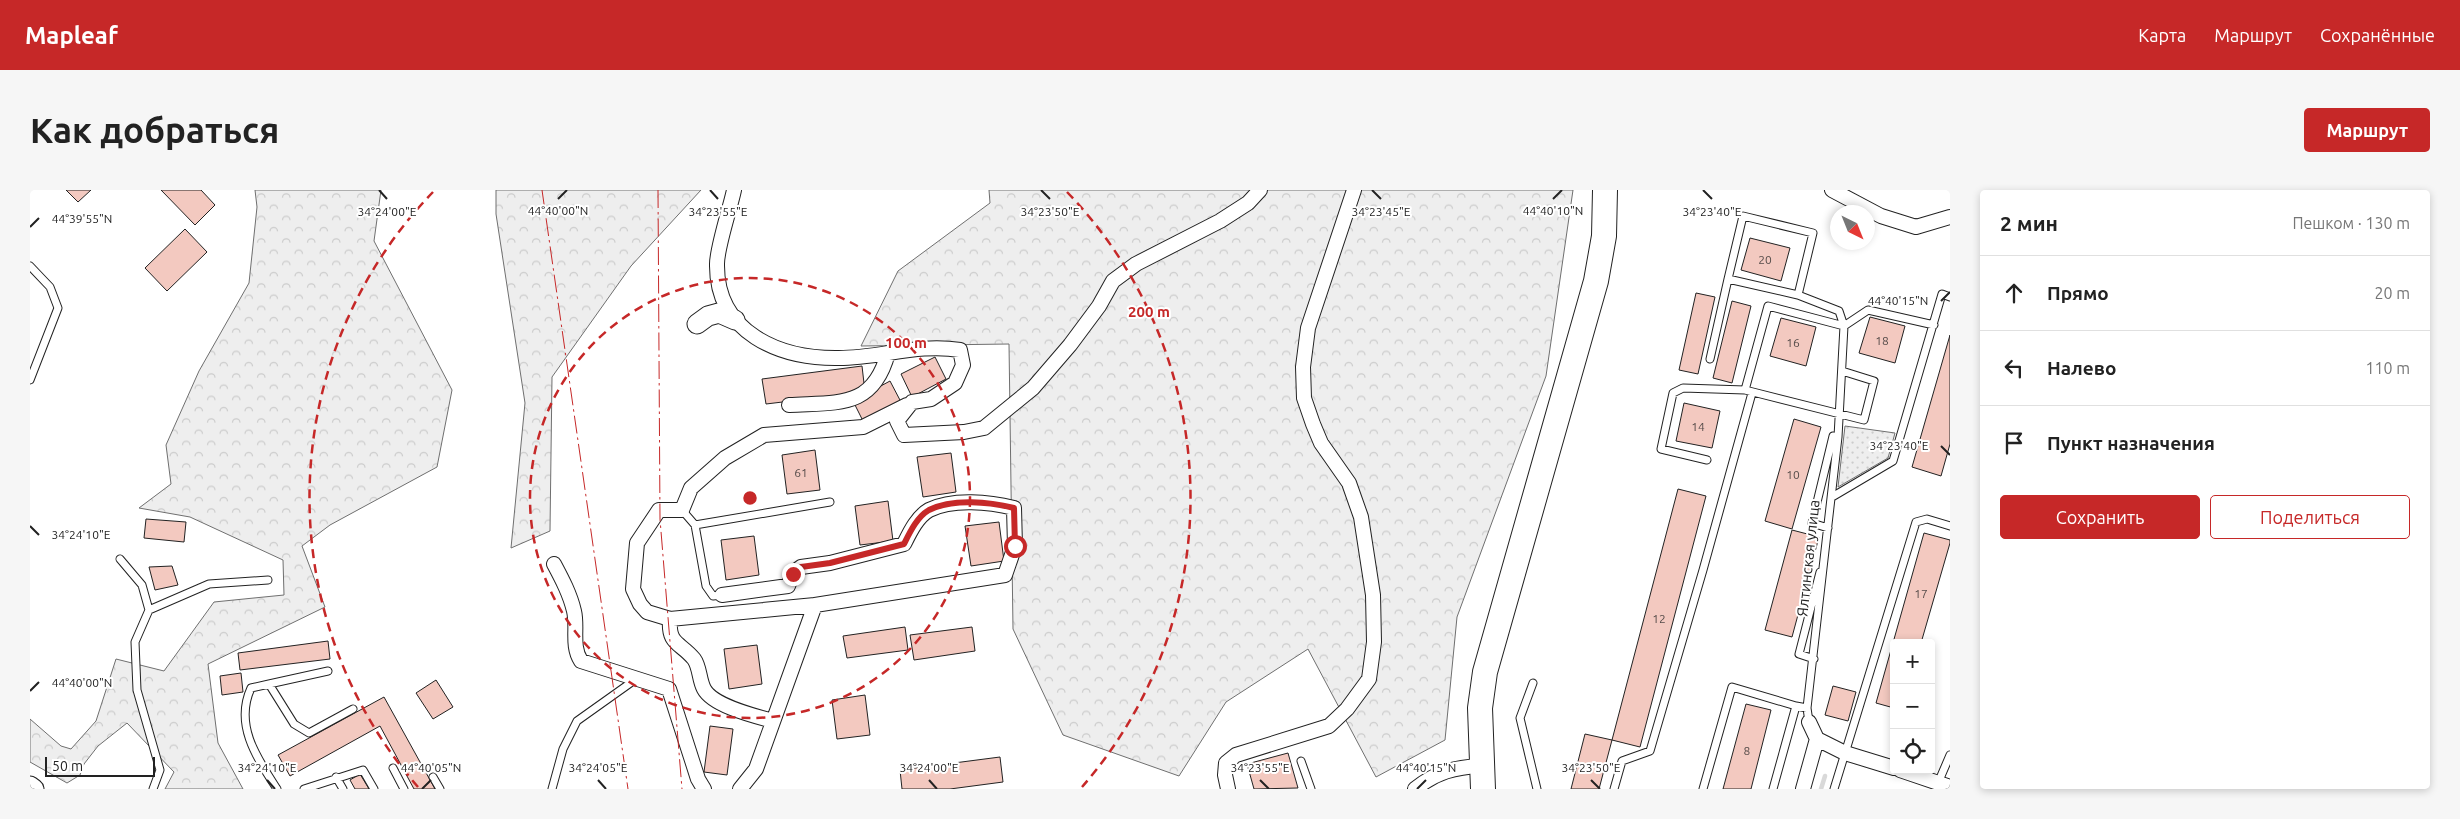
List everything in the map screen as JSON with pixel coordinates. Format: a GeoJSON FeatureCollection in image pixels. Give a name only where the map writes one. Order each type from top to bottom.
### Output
{"type":"FeatureCollection","features":[{"type":"Feature","properties":{"kind":"highway"},"geometry":{"type":"LineString","coordinates":[[1482,778],[1480,708],[1485,672],[1596,281],[1604,236],[1604,190]]}},
{"type":"Feature","properties":{"kind":"main road"},"geometry":{"type":"LineString","coordinates":[[697,324],[708,316],[719,313],[735,320]]}},
{"type":"Feature","properties":{"kind":"main road"},"geometry":{"type":"LineString","coordinates":[[30,786],[34,789]]}},
{"type":"Feature","properties":{"kind":"street"},"geometry":{"type":"LineString","coordinates":[[722,595],[788,586],[793,574],[801,567],[830,563],[904,544],[913,526],[929,510],[962,502],[994,503],[1014,508],[1015,546],[1005,575],[815,605],[670,619],[647,612],[640,604],[633,589],[637,543],[660,510],[682,510],[691,488],[725,458],[764,435],[863,427],[912,402],[932,399],[955,383],[963,365],[960,350],[919,348],[840,358],[802,356],[780,350],[752,336],[735,320],[721,297],[717,263],[734,190]]}},
{"type":"Feature","properties":{"kind":"street"},"geometry":{"type":"LineString","coordinates":[[912,402],[897,421],[904,435],[964,432],[984,428],[1033,388],[1093,314],[1113,281],[1136,264],[1220,221],[1248,203],[1260,190]]}},
{"type":"Feature","properties":{"kind":"street"},"geometry":{"type":"LineString","coordinates":[[1228,789],[1225,775],[1226,763],[1236,755],[1329,726],[1347,709],[1370,680],[1374,642],[1373,596],[1361,517],[1349,483],[1321,443],[1304,398],[1303,367],[1308,328],[1354,190]]}},
{"type":"Feature","properties":{"kind":"street"},"geometry":{"type":"LineString","coordinates":[[1832,190],[1881,216],[1916,227],[1950,217]]}},
{"type":"Feature","properties":{"kind":"street"},"geometry":{"type":"LineString","coordinates":[[789,405],[837,402],[866,392],[884,370],[888,352]]}},
{"type":"Feature","properties":{"kind":"street"},"geometry":{"type":"LineString","coordinates":[[554,564],[564,582],[575,612],[576,654],[581,661],[669,689],[698,779],[704,789]]}},
{"type":"Feature","properties":{"kind":"street"},"geometry":{"type":"LineString","coordinates":[[740,789],[756,769],[815,605]]}},
{"type":"Feature","properties":{"kind":"street"},"geometry":{"type":"LineString","coordinates":[[670,619],[669,628],[672,640],[695,660],[704,690],[726,707],[773,721]]}},
{"type":"Feature","properties":{"kind":"street","name":"Ялтинская улица"},"geometry":{"type":"LineString","coordinates":[[1809,722],[1817,739]]}},
{"type":"Feature","properties":{"kind":"street"},"geometry":{"type":"LineString","coordinates":[[1803,789],[1817,739],[1845,753],[1890,767]]}},
{"type":"Feature","properties":{"kind":"street"},"geometry":{"type":"LineString","coordinates":[[1415,789],[1438,774],[1456,767],[1482,778]]}},
{"type":"Feature","properties":{"kind":"street"},"geometry":{"type":"LineString","coordinates":[[1912,774],[1944,785]]}},
{"type":"Feature","properties":{"kind":"lane"},"geometry":{"type":"LineString","coordinates":[[1710,359],[1743,216],[1814,233],[1798,296]]}},
{"type":"Feature","properties":{"kind":"lane"},"geometry":{"type":"LineString","coordinates":[[30,266],[50,287],[58,308],[30,380]]}},
{"type":"Feature","properties":{"kind":"lane"},"geometry":{"type":"LineString","coordinates":[[1728,279],[1798,296],[1839,311],[1844,326]]}},
{"type":"Feature","properties":{"kind":"lane"},"geometry":{"type":"LineString","coordinates":[[1832,498],[1893,461],[1942,294],[1950,297]]}},
{"type":"Feature","properties":{"kind":"lane"},"geometry":{"type":"LineString","coordinates":[[1614,789],[1622,761],[1650,751],[1703,570],[1768,306],[1844,326],[1868,310],[1934,326]]}},
{"type":"Feature","properties":{"kind":"lane","name":"Ялтинская улица"},"geometry":{"type":"LineString","coordinates":[[1809,722],[1807,708],[1840,416],[1844,326]]}},
{"type":"Feature","properties":{"kind":"lane"},"geometry":{"type":"LineString","coordinates":[[1707,460],[1661,449],[1673,394],[1683,388],[1748,392],[1840,416],[1864,420],[1874,381],[1842,371]]}},
{"type":"Feature","properties":{"kind":"lane"},"geometry":{"type":"LineString","coordinates":[[1828,528],[1812,523],[1833,436],[1838,437]]}},
{"type":"Feature","properties":{"kind":"lane"},"geometry":{"type":"LineString","coordinates":[[695,525],[830,502]]}},
{"type":"Feature","properties":{"kind":"lane"},"geometry":{"type":"LineString","coordinates":[[682,510],[695,525],[706,586],[713,596],[722,595]]}},
{"type":"Feature","properties":{"kind":"lane"},"geometry":{"type":"LineString","coordinates":[[1834,789],[1916,522],[1927,518],[1950,526]]}},
{"type":"Feature","properties":{"kind":"lane"},"geometry":{"type":"LineString","coordinates":[[1814,659],[1799,654],[1826,547]]}},
{"type":"Feature","properties":{"kind":"lane"},"geometry":{"type":"LineString","coordinates":[[120,559],[142,585],[149,610],[135,642],[137,690],[160,770],[153,789]]}},
{"type":"Feature","properties":{"kind":"lane"},"geometry":{"type":"LineString","coordinates":[[149,610],[209,584],[268,580]]}},
{"type":"Feature","properties":{"kind":"lane"},"geometry":{"type":"LineString","coordinates":[[277,789],[257,758],[244,722],[246,698],[251,688],[328,671]]}},
{"type":"Feature","properties":{"kind":"lane"},"geometry":{"type":"LineString","coordinates":[[552,789],[563,749],[577,721],[636,679]]}},
{"type":"Feature","properties":{"kind":"lane"},"geometry":{"type":"LineString","coordinates":[[1533,683],[1520,718],[1536,789]]}},
{"type":"Feature","properties":{"kind":"lane"},"geometry":{"type":"LineString","coordinates":[[269,684],[294,724],[309,733],[353,709]]}},
{"type":"Feature","properties":{"kind":"lane"},"geometry":{"type":"LineString","coordinates":[[1703,789],[1732,686],[1807,708]]}},
{"type":"Feature","properties":{"kind":"lane"},"geometry":{"type":"LineString","coordinates":[[1773,789],[1796,706]]}},
{"type":"Feature","properties":{"kind":"lane"},"geometry":{"type":"LineString","coordinates":[[1944,785],[1950,755]]}},
{"type":"Feature","properties":{"kind":"lane"},"geometry":{"type":"LineString","coordinates":[[1302,761],[1311,789]]}},
{"type":"Feature","properties":{"kind":"lane"},"geometry":{"type":"LineString","coordinates":[[392,768],[404,789]]}},
{"type":"Feature","properties":{"kind":"lane"},"geometry":{"type":"LineString","coordinates":[[304,789],[362,770],[374,789]]}},
{"type":"Feature","properties":{"kind":"lane"},"geometry":{"type":"LineString","coordinates":[[336,777],[343,789]]}},
{"type":"Feature","properties":{"kind":"lane"},"geometry":{"type":"LineString","coordinates":[[433,777],[440,789]]}},
{"type":"Feature","properties":{"kind":"green space"},"geometry":{"type":"Polygon","coordinates":[[[255,190],[381,190],[374,241],[452,390],[437,467],[330,525],[302,546],[325,607],[208,664],[218,743],[243,789],[165,789],[174,772],[127,723],[98,746],[84,764],[80,775],[67,783],[30,762],[30,719],[61,746],[71,749],[96,721],[116,659],[164,671],[214,602],[284,595],[283,560],[190,517],[139,508],[171,484],[166,445],[199,371],[249,283],[257,207],[255,190]]]}},
{"type":"Feature","properties":{"kind":"green space"},"geometry":{"type":"Polygon","coordinates":[[[496,190],[701,190],[631,266],[552,377],[550,531],[511,548],[525,403],[496,214],[496,190]]]}},
{"type":"Feature","properties":{"kind":"green space"},"geometry":{"type":"Polygon","coordinates":[[[989,190],[1573,190],[1546,376],[1457,617],[1445,740],[1376,777],[1308,649],[1226,702],[1179,776],[1063,735],[1013,629],[1009,344],[861,346],[898,271],[990,203],[989,190]]]}},
{"type":"Feature","properties":{"kind":"green space"},"geometry":{"type":"Polygon","coordinates":[[[1845,426],[1895,433],[1888,458],[1838,487],[1845,426]]]}},
{"type":"Feature","properties":{"kind":"building"},"geometry":{"type":"Polygon","coordinates":[[[66,190],[91,190],[78,202],[66,190]]]}},
{"type":"Feature","properties":{"kind":"building"},"geometry":{"type":"Polygon","coordinates":[[[161,190],[201,190],[215,205],[195,225],[161,190]]]}},
{"type":"Feature","properties":{"kind":"building"},"geometry":{"type":"Polygon","coordinates":[[[185,229],[207,252],[167,291],[145,268],[185,229]]]}},
{"type":"Feature","properties":{"kind":"building"},"geometry":{"type":"Polygon","coordinates":[[[1750,238],[1790,248],[1781,281],[1741,270],[1750,238]]]}},
{"type":"Feature","properties":{"kind":"building"},"geometry":{"type":"Polygon","coordinates":[[[1696,293],[1715,297],[1698,374],[1679,370],[1696,293]]]}},
{"type":"Feature","properties":{"kind":"building"},"geometry":{"type":"Polygon","coordinates":[[[1732,301],[1751,306],[1732,383],[1713,378],[1732,301]]]}},
{"type":"Feature","properties":{"kind":"building"},"geometry":{"type":"Polygon","coordinates":[[[1870,317],[1905,326],[1895,363],[1859,353],[1870,317]]]}},
{"type":"Feature","properties":{"kind":"building"},"geometry":{"type":"Polygon","coordinates":[[[1781,318],[1816,327],[1806,366],[1770,356],[1781,318]]]}},
{"type":"Feature","properties":{"kind":"building"},"geometry":{"type":"Polygon","coordinates":[[[1950,335],[1950,444],[1941,476],[1912,467],[1950,335]]]}},
{"type":"Feature","properties":{"kind":"building"},"geometry":{"type":"Polygon","coordinates":[[[935,357],[946,379],[912,397],[901,374],[935,357]]]}},
{"type":"Feature","properties":{"kind":"building"},"geometry":{"type":"Polygon","coordinates":[[[862,366],[865,392],[766,404],[762,379],[862,366]]]}},
{"type":"Feature","properties":{"kind":"building"},"geometry":{"type":"Polygon","coordinates":[[[890,381],[901,402],[863,421],[853,401],[890,381]]]}},
{"type":"Feature","properties":{"kind":"building"},"geometry":{"type":"Polygon","coordinates":[[[1684,403],[1720,411],[1712,448],[1676,441],[1684,403]]]}},
{"type":"Feature","properties":{"kind":"building"},"geometry":{"type":"Polygon","coordinates":[[[1794,419],[1821,427],[1792,529],[1765,521],[1794,419]]]}},
{"type":"Feature","properties":{"kind":"building"},"geometry":{"type":"Polygon","coordinates":[[[815,450],[820,490],[787,494],[782,455],[815,450]]]}},
{"type":"Feature","properties":{"kind":"building"},"geometry":{"type":"Polygon","coordinates":[[[951,453],[956,492],[923,497],[917,457],[951,453]]]}},
{"type":"Feature","properties":{"kind":"building"},"geometry":{"type":"Polygon","coordinates":[[[1678,489],[1706,496],[1640,747],[1612,740],[1678,489]]]}},
{"type":"Feature","properties":{"kind":"building"},"geometry":{"type":"Polygon","coordinates":[[[888,501],[893,541],[860,545],[855,506],[888,501]]]}},
{"type":"Feature","properties":{"kind":"building"},"geometry":{"type":"Polygon","coordinates":[[[146,519],[186,522],[184,542],[144,538],[146,519]]]}},
{"type":"Feature","properties":{"kind":"building"},"geometry":{"type":"Polygon","coordinates":[[[999,522],[1004,561],[971,566],[965,526],[999,522]]]}},
{"type":"Feature","properties":{"kind":"building"},"geometry":{"type":"Polygon","coordinates":[[[1792,530],[1819,537],[1792,637],[1765,630],[1792,530]]]}},
{"type":"Feature","properties":{"kind":"building"},"geometry":{"type":"Polygon","coordinates":[[[1924,533],[1950,540],[1922,639],[1894,639],[1924,533]]]}},
{"type":"Feature","properties":{"kind":"building"},"geometry":{"type":"Polygon","coordinates":[[[754,536],[759,575],[726,580],[721,540],[754,536]]]}},
{"type":"Feature","properties":{"kind":"building"},"geometry":{"type":"Polygon","coordinates":[[[172,566],[178,585],[155,590],[149,567],[172,566]]]}},
{"type":"Feature","properties":{"kind":"building"},"geometry":{"type":"Polygon","coordinates":[[[905,627],[908,650],[847,658],[843,636],[905,627]]]}},
{"type":"Feature","properties":{"kind":"building"},"geometry":{"type":"Polygon","coordinates":[[[972,627],[975,651],[914,660],[910,635],[972,627]]]}},
{"type":"Feature","properties":{"kind":"building"},"geometry":{"type":"Polygon","coordinates":[[[328,641],[330,659],[240,670],[238,653],[328,641]]]}},
{"type":"Feature","properties":{"kind":"building"},"geometry":{"type":"Polygon","coordinates":[[[757,645],[762,684],[729,689],[724,649],[757,645]]]}},
{"type":"Feature","properties":{"kind":"building"},"geometry":{"type":"Polygon","coordinates":[[[1890,653],[1890,707],[1876,703],[1890,653]]]}},
{"type":"Feature","properties":{"kind":"building"},"geometry":{"type":"Polygon","coordinates":[[[241,673],[243,692],[222,695],[220,676],[241,673]]]}},
{"type":"Feature","properties":{"kind":"building"},"geometry":{"type":"Polygon","coordinates":[[[436,680],[453,707],[433,719],[416,693],[436,680]]]}},
{"type":"Feature","properties":{"kind":"building"},"geometry":{"type":"Polygon","coordinates":[[[1833,686],[1856,692],[1848,721],[1825,715],[1833,686]]]}},
{"type":"Feature","properties":{"kind":"building"},"geometry":{"type":"Polygon","coordinates":[[[865,695],[870,735],[837,739],[832,700],[865,695]]]}},
{"type":"Feature","properties":{"kind":"building"},"geometry":{"type":"Polygon","coordinates":[[[384,697],[435,789],[414,789],[380,726],[290,776],[278,755],[384,697]]]}},
{"type":"Feature","properties":{"kind":"building"},"geometry":{"type":"Polygon","coordinates":[[[1746,704],[1771,710],[1751,789],[1723,789],[1746,704]]]}},
{"type":"Feature","properties":{"kind":"building"},"geometry":{"type":"Polygon","coordinates":[[[710,726],[733,729],[727,775],[704,772],[710,726]]]}},
{"type":"Feature","properties":{"kind":"building"},"geometry":{"type":"Polygon","coordinates":[[[1585,734],[1612,740],[1599,789],[1571,789],[1585,734]]]}},
{"type":"Feature","properties":{"kind":"building"},"geometry":{"type":"Polygon","coordinates":[[[1288,753],[1298,788],[1254,789],[1247,764],[1288,753]]]}},
{"type":"Feature","properties":{"kind":"building"},"geometry":{"type":"Polygon","coordinates":[[[1000,757],[1003,782],[950,789],[902,789],[900,770],[1000,757]]]}},
{"type":"Feature","properties":{"kind":"building"},"geometry":{"type":"Polygon","coordinates":[[[360,774],[369,789],[355,789],[350,780],[360,774]]]}},
{"type":"Feature","properties":{"kind":"waterway"},"geometry":{"type":"LineString","coordinates":[[1821,789],[1825,776]]}},
{"type":"Feature","properties":{"kind":"power"},"geometry":{"type":"LineString","coordinates":[[542,190],[628,789]]}},
{"type":"Feature","properties":{"kind":"power"},"geometry":{"type":"LineString","coordinates":[[658,190],[660,519],[682,789]]}},
{"type":"Feature","properties":{"kind":"route"},"geometry":{"type":"LineString","coordinates":[[793,574],[801,567],[830,563],[904,544],[913,526],[929,510],[962,502],[994,503],[1014,508],[1015,546]]}}]}
